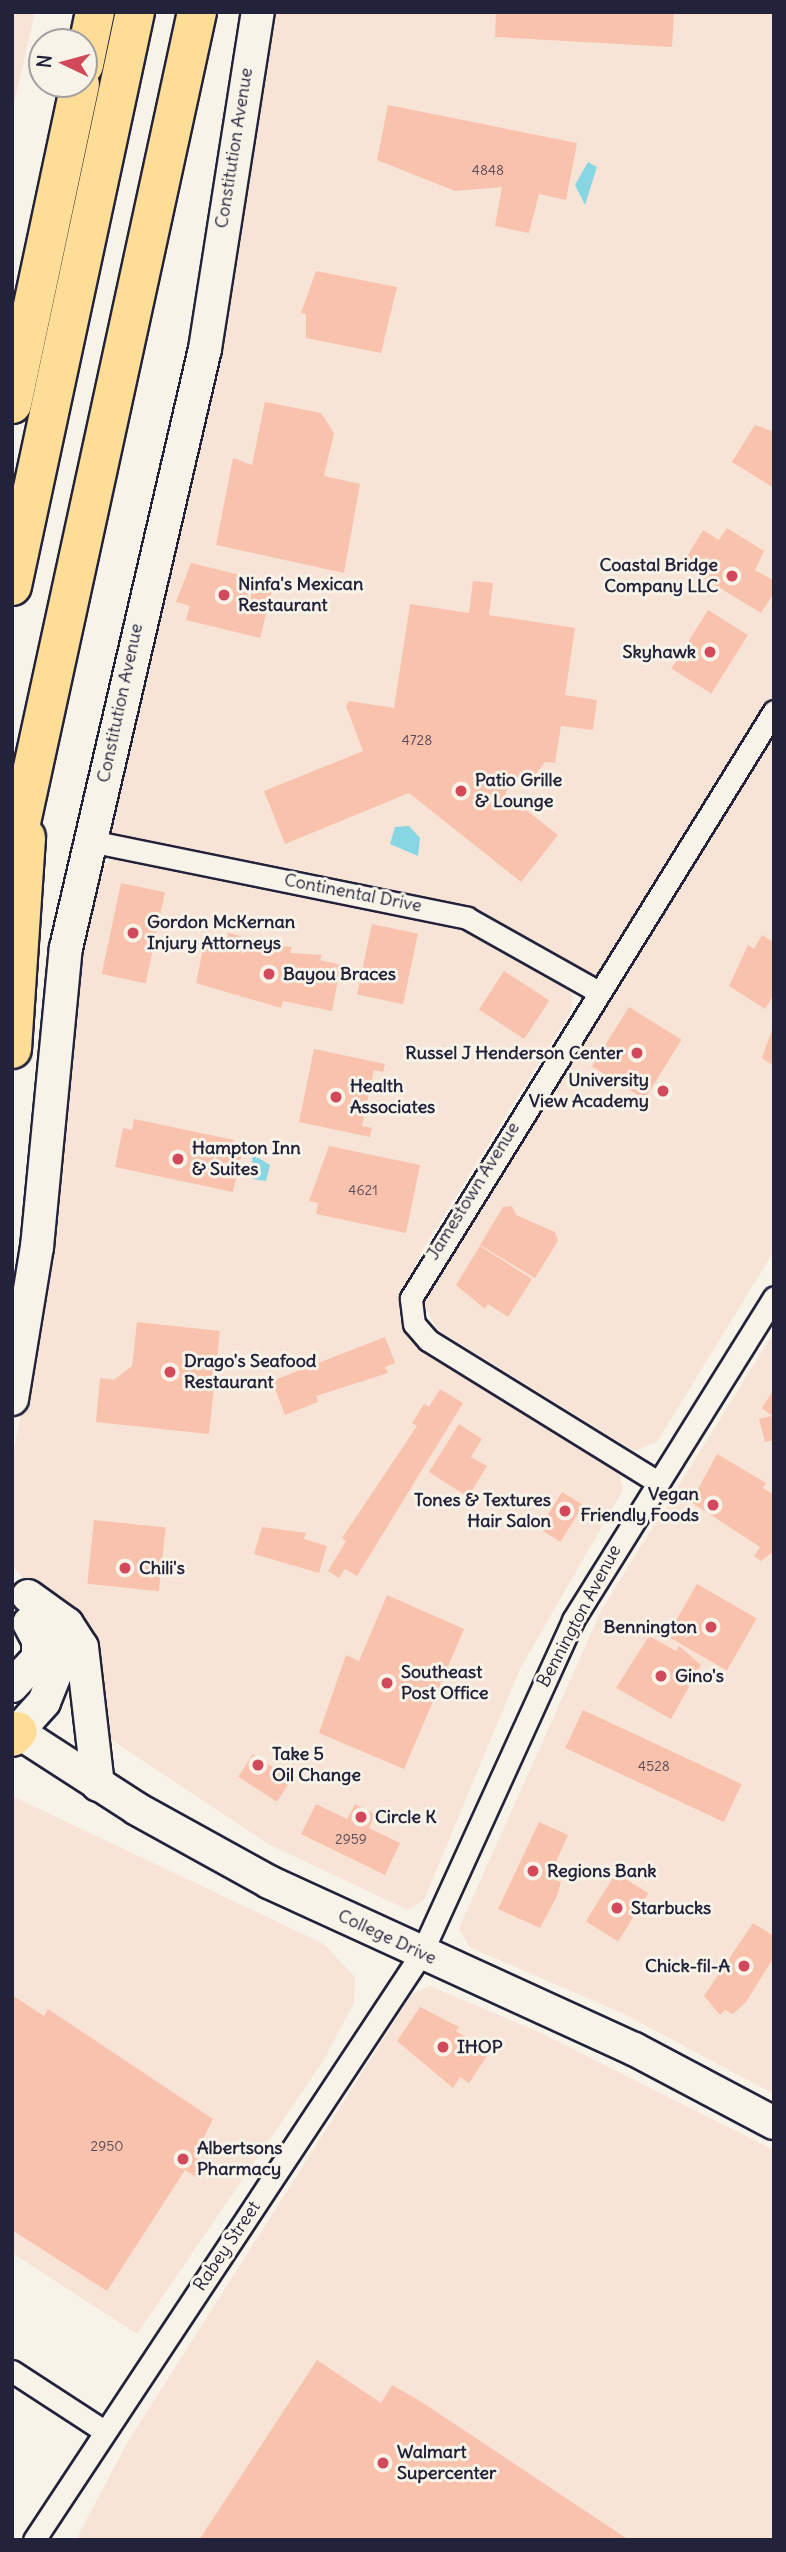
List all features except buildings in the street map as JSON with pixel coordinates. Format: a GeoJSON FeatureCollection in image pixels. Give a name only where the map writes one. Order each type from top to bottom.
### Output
{"type":"FeatureCollection","features":[{"type":"Feature","properties":{"kind":"highway"},"geometry":{"type":"LineString","coordinates":[[12,586],[135,12]]}},
{"type":"Feature","properties":{"kind":"highway"},"geometry":{"type":"LineString","coordinates":[[12,864],[197,12]]}},
{"type":"Feature","properties":{"kind":"highway"},"geometry":{"type":"LineString","coordinates":[[12,404],[77,98]]}},
{"type":"Feature","properties":{"kind":"highway"},"geometry":{"type":"LineString","coordinates":[[12,1049],[29,789]]}},
{"type":"Feature","properties":{"kind":"street","name":"Constitution Avenue"},"geometry":{"type":"LineString","coordinates":[[12,1399],[37,1247],[56,1010],[90,841],[205,349],[258,12]]}},
{"type":"Feature","properties":{"kind":"street","name":"Jamestown Avenue"},"geometry":{"type":"LineString","coordinates":[[656,1481],[428,1340],[410,1308],[417,1282],[774,711]]}},
{"type":"Feature","properties":{"kind":"street","name":"Continental Drive"},"geometry":{"type":"LineString","coordinates":[[90,841],[463,916],[598,992]]}},
{"type":"Feature","properties":{"kind":"street","name":"Bennington Avenue"},"geometry":{"type":"LineString","coordinates":[[421,1954],[556,1653],[656,1481],[774,1297]]}},
{"type":"Feature","properties":{"kind":"street"},"geometry":{"type":"LineString","coordinates":[[12,1686],[29,1674],[38,1640],[18,1592]]}},
{"type":"Feature","properties":{"kind":"street"},"geometry":{"type":"LineString","coordinates":[[14,1732],[44,1702],[58,1659],[52,1629],[18,1592]]}},
{"type":"Feature","properties":{"kind":"street"},"geometry":{"type":"LineString","coordinates":[[18,1592],[67,1624],[82,1647],[98,1784]]}},
{"type":"Feature","properties":{"kind":"street","name":"College Drive"},"geometry":{"type":"LineString","coordinates":[[14,1732],[98,1784],[269,1882],[421,1954],[634,2049],[774,2123]]}},
{"type":"Feature","properties":{"kind":"street","name":"Rabey Street"},"geometry":{"type":"LineString","coordinates":[[34,2540],[421,1954]]}},
{"type":"Feature","properties":{"kind":"street"},"geometry":{"type":"LineString","coordinates":[[12,2371],[104,2431]]}},
{"type":"Feature","properties":{"kind":"shaded area"},"geometry":{"type":"Polygon","coordinates":[[[12,12],[35,12],[31,28],[28,28],[28,43],[12,113],[12,12]]]}},
{"type":"Feature","properties":{"kind":"shaded area"},"geometry":{"type":"Polygon","coordinates":[[[258,12],[774,12],[774,711],[599,992],[499,931],[90,841],[258,12]]]}},
{"type":"Feature","properties":{"kind":"shaded area"},"geometry":{"type":"Polygon","coordinates":[[[774,733],[774,1251],[657,1442],[634,1451],[437,1329],[423,1303],[774,733]]]}},
{"type":"Feature","properties":{"kind":"shaded area"},"geometry":{"type":"Polygon","coordinates":[[[117,857],[443,925],[486,939],[566,985],[573,997],[571,1011],[423,1249],[398,1303],[412,1341],[619,1473],[623,1490],[520,1669],[424,1900],[408,1910],[270,1845],[110,1739],[31,1587],[12,1565],[12,1460],[31,1364],[68,997],[99,869],[117,857]]]}},
{"type":"Feature","properties":{"kind":"shaded area"},"geometry":{"type":"Polygon","coordinates":[[[774,1332],[774,2094],[624,2014],[469,1947],[459,1928],[602,1609],[774,1332]]]}},
{"type":"Feature","properties":{"kind":"shaded area"},"geometry":{"type":"Polygon","coordinates":[[[12,1796],[324,1944],[355,1977],[354,2003],[322,2063],[137,2334],[12,2253],[12,1796]]]}},
{"type":"Feature","properties":{"kind":"shaded area"},"geometry":{"type":"Polygon","coordinates":[[[430,1986],[539,2032],[774,2150],[774,2540],[76,2540],[127,2443],[412,1994],[430,1986]]]}},
{"type":"Feature","properties":{"kind":"water"},"geometry":{"type":"Polygon","coordinates":[[[588,162],[597,167],[585,205],[575,185],[588,162]]]}},
{"type":"Feature","properties":{"kind":"water"},"geometry":{"type":"Polygon","coordinates":[[[409,826],[420,838],[418,856],[390,844],[395,827],[409,826]]]}},
{"type":"Feature","properties":{"kind":"water"},"geometry":{"type":"Polygon","coordinates":[[[252,1154],[270,1165],[266,1181],[253,1179],[252,1154]]]}},
{"type":"Feature","properties":{"kind":"place","name":"Coastal Bridge Company LLC"},"geometry":{"type":"Point","coordinates":[732,576]}},
{"type":"Feature","properties":{"kind":"place","name":"Ninfa's Mexican Restaurant"},"geometry":{"type":"Point","coordinates":[224,595]}},
{"type":"Feature","properties":{"kind":"place","name":"Skyhawk"},"geometry":{"type":"Point","coordinates":[710,652]}},
{"type":"Feature","properties":{"kind":"place","name":"Patio Grille & Lounge"},"geometry":{"type":"Point","coordinates":[461,791]}},
{"type":"Feature","properties":{"kind":"place","name":"Gordon McKernan Injury Attorneys"},"geometry":{"type":"Point","coordinates":[133,933]}},
{"type":"Feature","properties":{"kind":"place","name":"Bayou Braces"},"geometry":{"type":"Point","coordinates":[269,974]}},
{"type":"Feature","properties":{"kind":"place","name":"Russel J Henderson Center"},"geometry":{"type":"Point","coordinates":[637,1053]}},
{"type":"Feature","properties":{"kind":"place","name":"University View Academy"},"geometry":{"type":"Point","coordinates":[663,1091]}},
{"type":"Feature","properties":{"kind":"place","name":"Health Associates"},"geometry":{"type":"Point","coordinates":[336,1097]}},
{"type":"Feature","properties":{"kind":"place","name":"Hampton Inn & Suites"},"geometry":{"type":"Point","coordinates":[178,1159]}},
{"type":"Feature","properties":{"kind":"place","name":"Drago's Seafood Restaurant"},"geometry":{"type":"Point","coordinates":[170,1372]}},
{"type":"Feature","properties":{"kind":"place","name":"Vegan Friendly Foods"},"geometry":{"type":"Point","coordinates":[713,1505]}},
{"type":"Feature","properties":{"kind":"place","name":"Tones & Textures Hair Salon"},"geometry":{"type":"Point","coordinates":[565,1511]}},
{"type":"Feature","properties":{"kind":"place","name":"Chili's"},"geometry":{"type":"Point","coordinates":[125,1568]}},
{"type":"Feature","properties":{"kind":"place","name":"Bennington"},"geometry":{"type":"Point","coordinates":[711,1627]}},
{"type":"Feature","properties":{"kind":"place","name":"Gino's"},"geometry":{"type":"Point","coordinates":[661,1676]}},
{"type":"Feature","properties":{"kind":"place","name":"Southeast Post Office"},"geometry":{"type":"Point","coordinates":[387,1683]}},
{"type":"Feature","properties":{"kind":"place","name":"Take 5 Oil Change"},"geometry":{"type":"Point","coordinates":[258,1765]}},
{"type":"Feature","properties":{"kind":"place","name":"Circle K"},"geometry":{"type":"Point","coordinates":[361,1817]}},
{"type":"Feature","properties":{"kind":"place","name":"Regions Bank"},"geometry":{"type":"Point","coordinates":[533,1871]}},
{"type":"Feature","properties":{"kind":"place","name":"Starbucks"},"geometry":{"type":"Point","coordinates":[617,1908]}},
{"type":"Feature","properties":{"kind":"place","name":"Chick-fil-A"},"geometry":{"type":"Point","coordinates":[744,1966]}},
{"type":"Feature","properties":{"kind":"place","name":"IHOP"},"geometry":{"type":"Point","coordinates":[443,2047]}},
{"type":"Feature","properties":{"kind":"place","name":"Albertsons Pharmacy"},"geometry":{"type":"Point","coordinates":[183,2159]}},
{"type":"Feature","properties":{"kind":"place","name":"Walmart Supercenter"},"geometry":{"type":"Point","coordinates":[383,2463]}}]}
